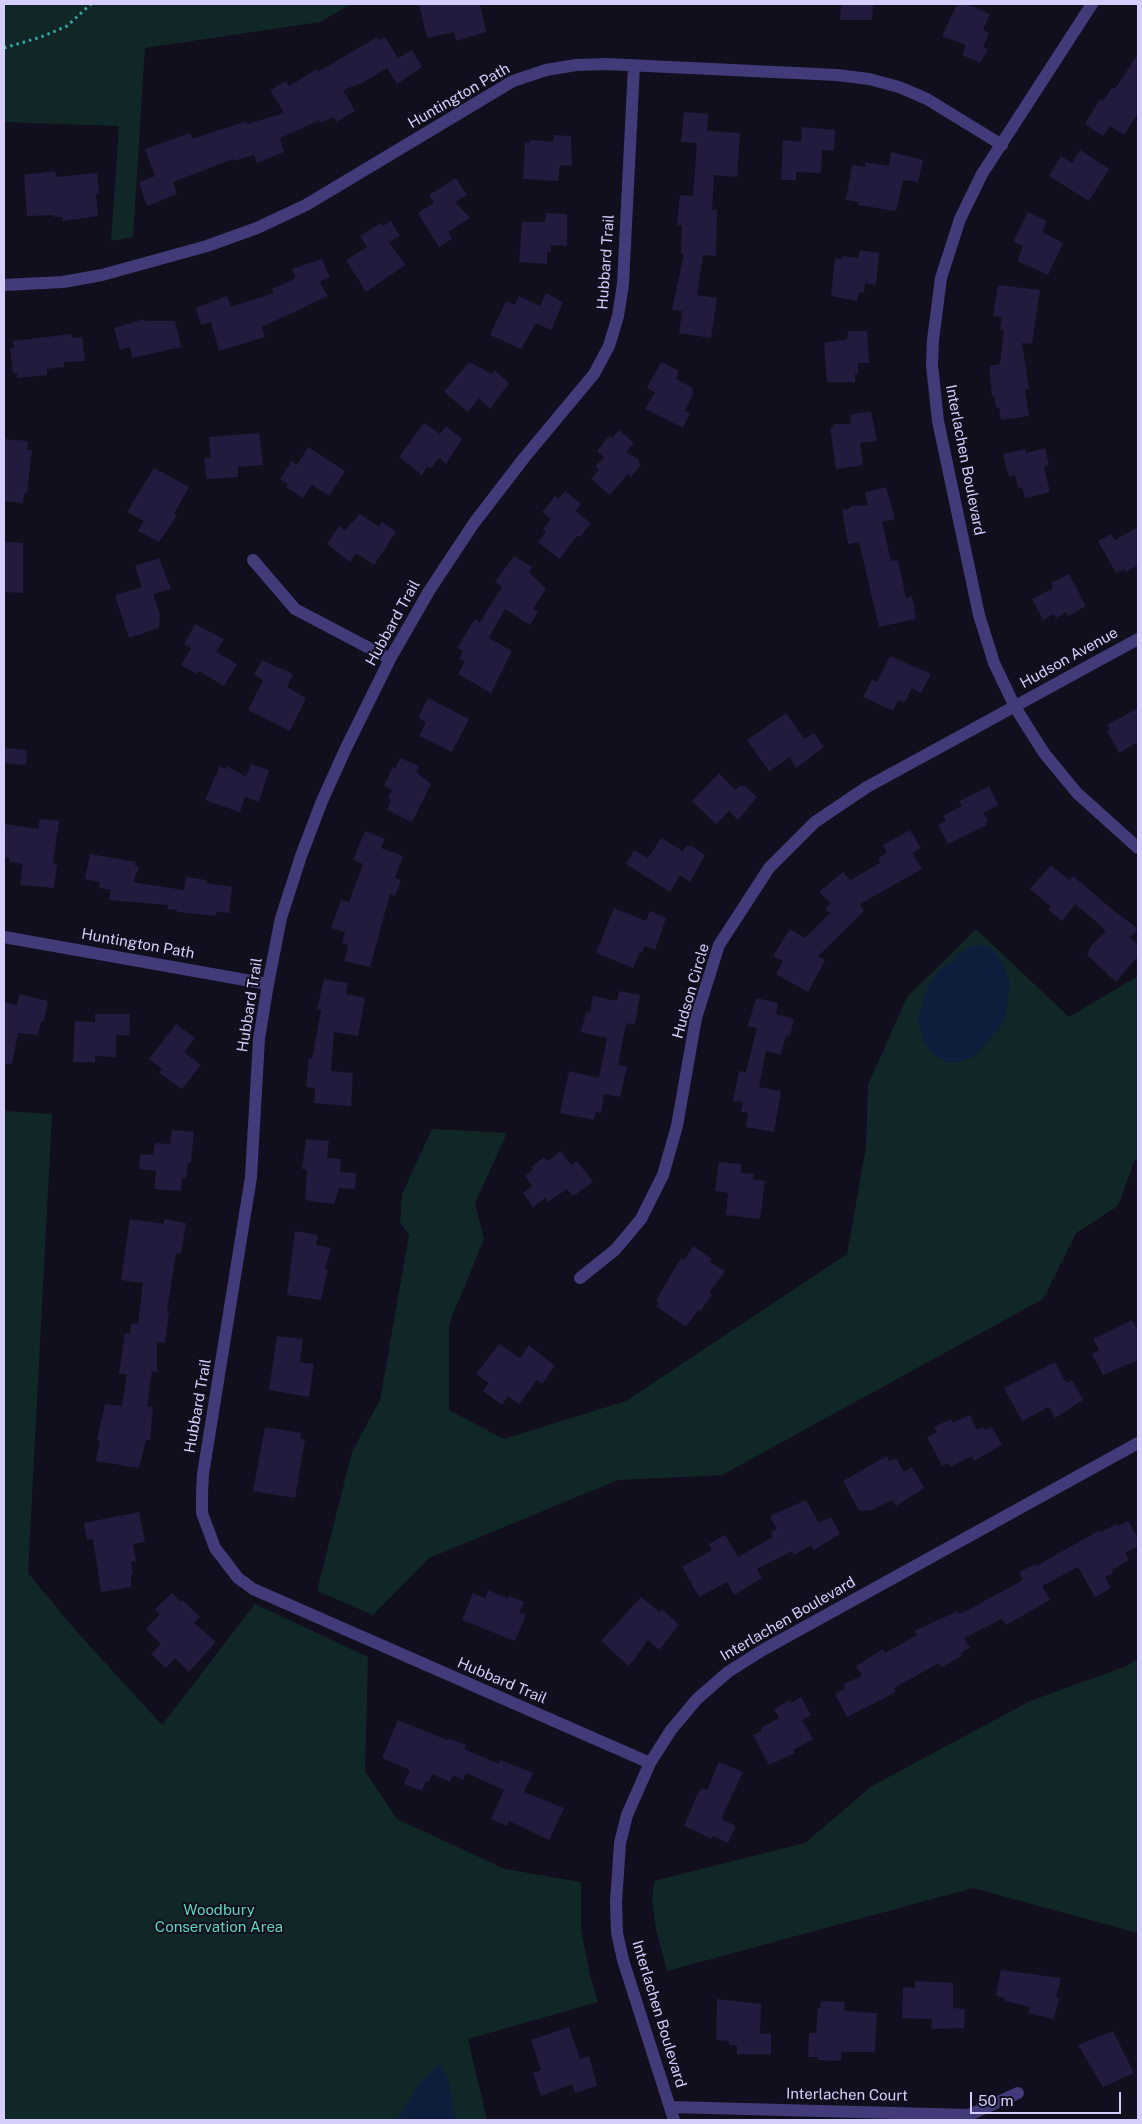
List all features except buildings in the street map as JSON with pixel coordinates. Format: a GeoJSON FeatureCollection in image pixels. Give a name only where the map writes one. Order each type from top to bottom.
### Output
{"type":"FeatureCollection","features":[{"type":"Feature","properties":{"kind":"street","name":"Interlachen Boulevard"},"geometry":{"type":"LineString","coordinates":[[1092,4],[982,174],[970,196],[941,278],[932,365],[938,421],[978,615],[994,663],[1015,707],[1044,754],[1077,793],[1138,848]]}},
{"type":"Feature","properties":{"kind":"street","name":"Huntington Path"},"geometry":{"type":"LineString","coordinates":[[4,284],[64,282],[102,275],[208,246],[257,228],[306,205],[514,82],[546,70],[576,65],[837,76],[869,80],[899,87],[927,99],[1002,145]]}},
{"type":"Feature","properties":{"kind":"street","name":"Hubbard Trail"},"geometry":{"type":"LineString","coordinates":[[634,66],[623,284],[618,316],[609,346],[594,374],[524,458],[474,523],[429,591],[390,659],[346,748],[301,856],[282,918],[259,1039],[250,1186],[203,1474],[202,1513],[216,1548],[226,1564],[238,1578],[253,1589],[271,1599],[650,1763]]}},
{"type":"Feature","properties":{"kind":"street"},"geometry":{"type":"LineString","coordinates":[[253,560],[295,608],[390,659]]}},
{"type":"Feature","properties":{"kind":"street","name":"Hudson Avenue"},"geometry":{"type":"LineString","coordinates":[[1015,707],[1138,639]]}},
{"type":"Feature","properties":{"kind":"street","name":"Hudson Circle"},"geometry":{"type":"LineString","coordinates":[[580,1278],[615,1250],[641,1219],[664,1175],[676,1126],[696,1018],[719,945],[769,868],[815,822],[867,787],[1015,707]]}},
{"type":"Feature","properties":{"kind":"street","name":"Huntington Path"},"geometry":{"type":"LineString","coordinates":[[4,937],[268,984]]}},
{"type":"Feature","properties":{"kind":"street","name":"Interlachen Boulevard"},"geometry":{"type":"LineString","coordinates":[[674,2120],[631,1988],[617,1933],[616,1902],[620,1843],[627,1815],[650,1763],[671,1730],[696,1699],[728,1672],[770,1646],[1138,1443]]}},
{"type":"Feature","properties":{"kind":"street","name":"Interlachen Court"},"geometry":{"type":"LineString","coordinates":[[670,2107],[969,2114],[1018,2093]]}},
{"type":"Feature","properties":{"kind":"path"},"geometry":{"type":"LineString","coordinates":[[4,48],[41,37],[67,26],[91,4]]}},
{"type":"Feature","properties":{"kind":"green space"},"geometry":{"type":"Polygon","coordinates":[[[4,4],[351,4],[320,22],[145,48],[133,237],[111,241],[119,126],[4,122],[4,4]]]}},
{"type":"Feature","properties":{"kind":"green space"},"geometry":{"type":"Polygon","coordinates":[[[976,929],[1069,1017],[1138,976],[1138,1159],[1135,1159],[1118,1206],[1076,1233],[1043,1299],[722,1475],[618,1480],[429,1558],[373,1615],[317,1591],[352,1452],[380,1400],[409,1235],[400,1223],[402,1194],[432,1129],[507,1133],[475,1203],[484,1239],[449,1324],[449,1410],[504,1439],[626,1401],[847,1254],[866,1147],[868,1085],[907,997],[976,929]]]}},
{"type":"Feature","properties":{"kind":"green space","name":"Woodbury Conservation Area"},"geometry":{"type":"Polygon","coordinates":[[[4,1111],[52,1114],[28,1573],[77,1632],[162,1725],[255,1604],[368,1657],[365,1771],[397,1819],[505,1869],[581,1882],[581,1929],[590,1975],[598,2002],[468,2039],[487,2120],[4,2120],[4,1111]]]}},
{"type":"Feature","properties":{"kind":"green space"},"geometry":{"type":"Polygon","coordinates":[[[1138,1659],[1138,1933],[973,1888],[667,1971],[656,1930],[652,1901],[654,1881],[805,1843],[872,1786],[1030,1701],[1124,1667],[1138,1659]]]}},
{"type":"Feature","properties":{"kind":"water"},"geometry":{"type":"Polygon","coordinates":[[[985,945],[993,949],[1004,965],[1010,983],[1006,1016],[998,1030],[975,1056],[957,1062],[946,1062],[932,1053],[923,1040],[918,1017],[929,984],[939,970],[952,963],[957,954],[971,946],[985,945]]]}},
{"type":"Feature","properties":{"kind":"water"},"geometry":{"type":"Polygon","coordinates":[[[439,2063],[448,2078],[456,2120],[396,2120],[421,2082],[439,2063]]]}}]}
